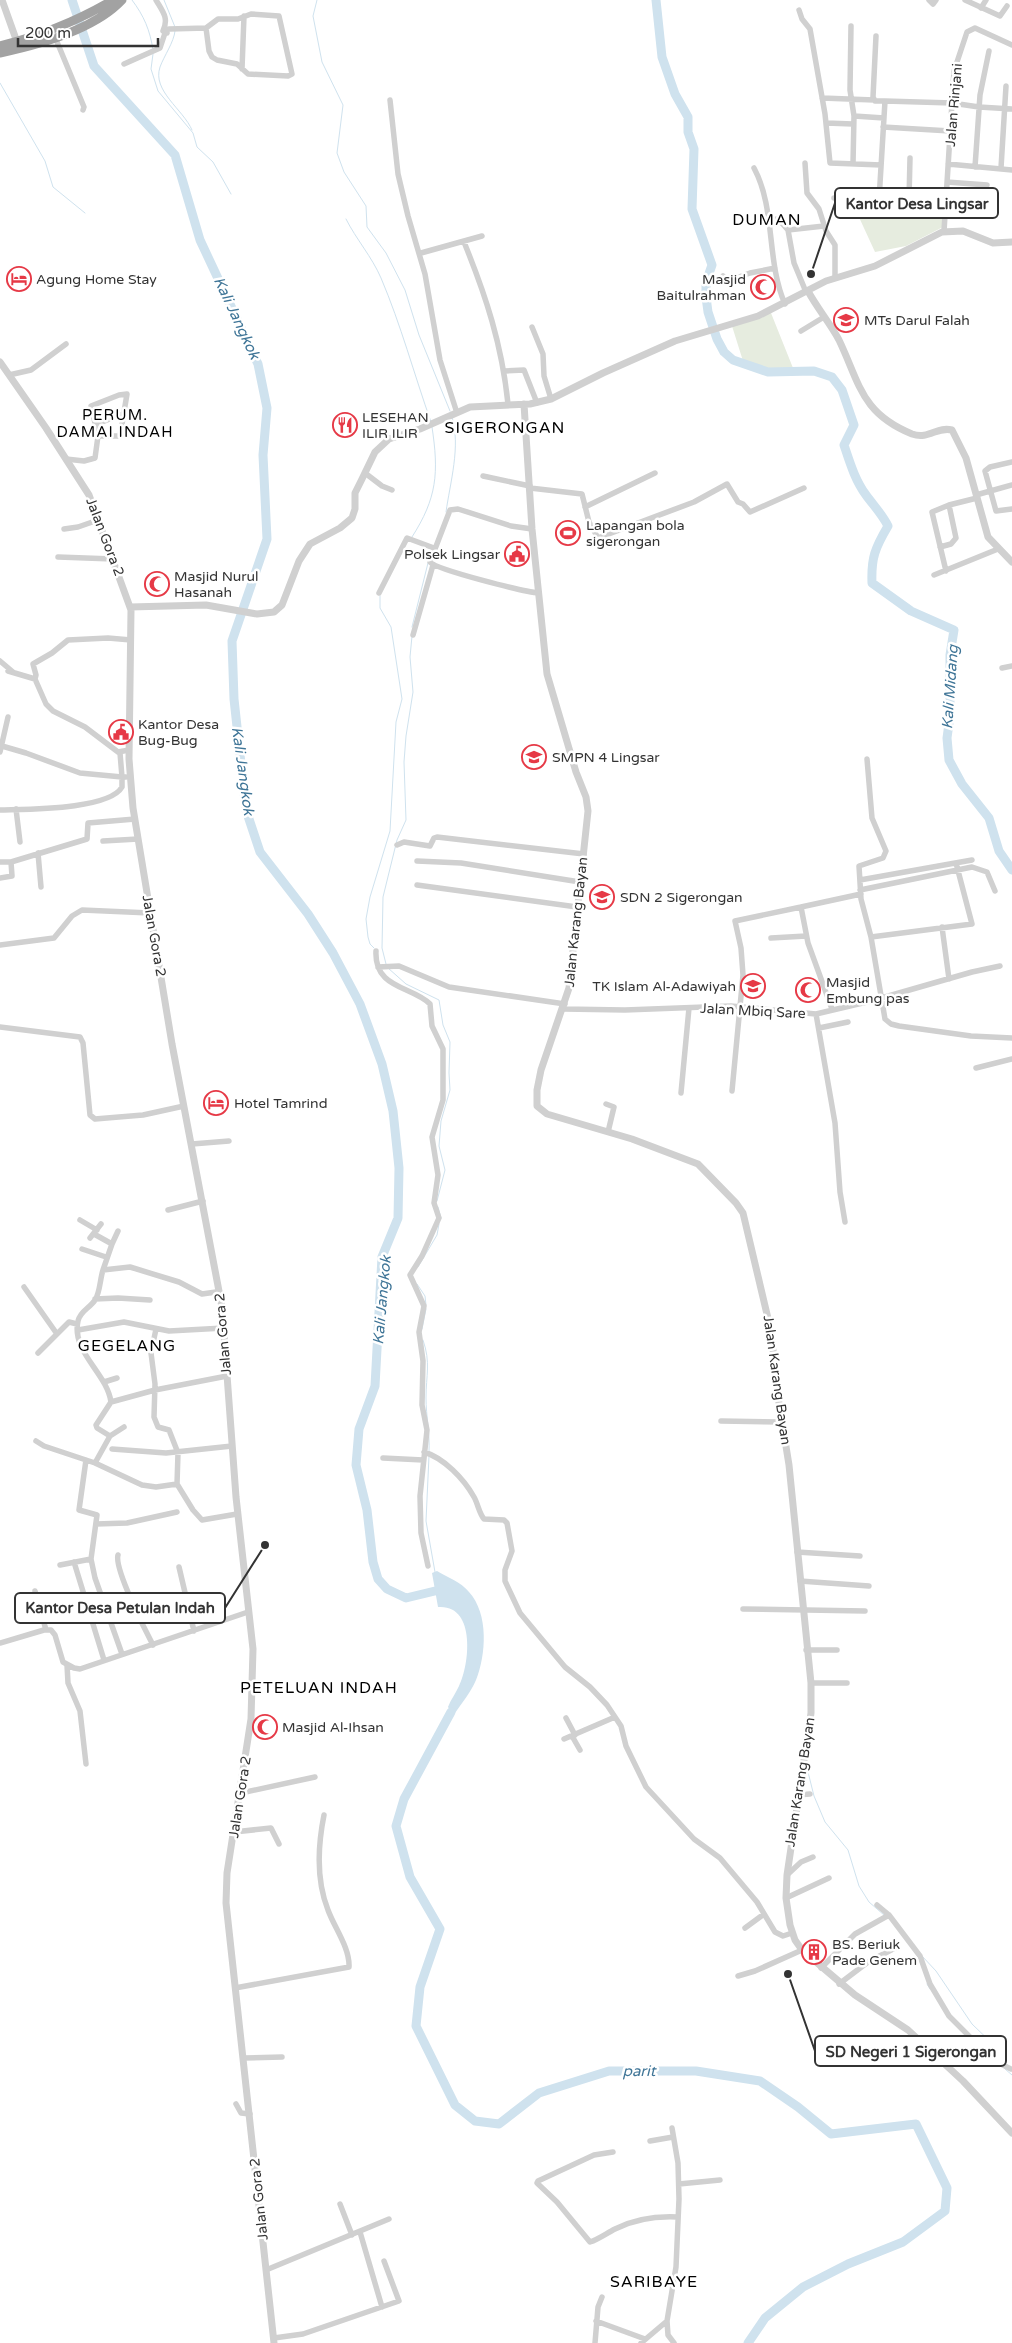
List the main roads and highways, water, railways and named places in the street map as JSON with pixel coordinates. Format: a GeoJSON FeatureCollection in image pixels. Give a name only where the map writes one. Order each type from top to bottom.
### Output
{"type":"FeatureCollection","features":[{"type":"Feature","properties":{"kind":"highway"},"geometry":{"type":"LineString","coordinates":[[92,17],[113,0]]}},
{"type":"Feature","properties":{"kind":"highway"},"geometry":{"type":"LineString","coordinates":[[0,53],[57,33],[92,17],[122,0]]}},
{"type":"Feature","properties":{"kind":"highway"},"geometry":{"type":"LineString","coordinates":[[0,46],[57,33]]}},
{"type":"Feature","properties":{"kind":"water"},"geometry":{"type":"Polygon","coordinates":[[[437,1571],[466,1588],[475,1601],[483,1623],[482,1659],[476,1680],[455,1713],[451,1712],[448,1707],[463,1676],[466,1664],[467,1637],[459,1615],[450,1609],[438,1607],[432,1573],[437,1571]]]}},
{"type":"Feature","properties":{"kind":"waterway","name":"Kali Jangkok"},"geometry":{"type":"LineString","coordinates":[[72,0],[94,66],[175,155],[200,240],[258,364],[267,408],[263,455],[267,539],[232,641],[234,699],[246,810],[260,852],[308,914],[333,953],[360,1004],[382,1064],[393,1111],[399,1168],[398,1218],[382,1257],[375,1386],[359,1429],[356,1465],[367,1510],[373,1562],[378,1579],[387,1589],[406,1598],[435,1591]]}},
{"type":"Feature","properties":{"kind":"waterway"},"geometry":{"type":"LineString","coordinates":[[132,0],[146,24],[153,50]]}},
{"type":"Feature","properties":{"kind":"waterway"},"geometry":{"type":"LineString","coordinates":[[164,0],[175,27]]}},
{"type":"Feature","properties":{"kind":"waterway"},"geometry":{"type":"LineString","coordinates":[[317,0],[313,16],[322,62],[343,105],[337,153],[344,172],[366,206],[367,227],[386,253],[405,290],[419,335],[450,411]]}},
{"type":"Feature","properties":{"kind":"waterway","name":"Kali Midang"},"geometry":{"type":"LineString","coordinates":[[656,0],[662,57],[675,94],[688,117],[688,132],[694,149],[692,209],[712,265],[706,282],[706,297],[708,312],[717,339],[724,352],[733,360],[768,372],[814,371],[832,377],[842,390],[854,425],[844,445],[848,458],[862,489],[888,526],[875,553],[872,567],[872,583],[911,611],[954,630],[950,655],[950,716],[947,738],[949,760],[962,784],[989,818],[999,851],[1012,870]]}},
{"type":"Feature","properties":{"kind":"waterway"},"geometry":{"type":"LineString","coordinates":[[175,31],[173,40],[160,67],[160,84],[192,130]]}},
{"type":"Feature","properties":{"kind":"waterway"},"geometry":{"type":"LineString","coordinates":[[153,54],[151,69],[158,91],[193,133],[197,147],[213,162],[231,194]]}},
{"type":"Feature","properties":{"kind":"waterway"},"geometry":{"type":"LineString","coordinates":[[0,83],[45,161],[53,187],[85,213]]}},
{"type":"Feature","properties":{"kind":"waterway"},"geometry":{"type":"LineString","coordinates":[[346,219],[381,278],[431,422]]}},
{"type":"Feature","properties":{"kind":"waterway"},"geometry":{"type":"LineString","coordinates":[[446,512],[455,452],[452,417]]}},
{"type":"Feature","properties":{"kind":"waterway"},"geometry":{"type":"LineString","coordinates":[[412,537],[427,510],[434,485],[435,458],[432,427]]}},
{"type":"Feature","properties":{"kind":"waterway"},"geometry":{"type":"LineString","coordinates":[[412,627],[428,563]]}},
{"type":"Feature","properties":{"kind":"waterway"},"geometry":{"type":"LineString","coordinates":[[374,948],[370,944],[368,937],[366,919],[370,897],[390,831],[396,722],[402,699],[391,627],[380,608],[380,596]]}},
{"type":"Feature","properties":{"kind":"waterway"},"geometry":{"type":"LineString","coordinates":[[386,964],[382,948],[383,897],[397,840],[406,820],[404,762],[413,692],[410,657],[412,636]]}},
{"type":"Feature","properties":{"kind":"waterway"},"geometry":{"type":"LineString","coordinates":[[388,968],[406,984],[439,1000],[443,1025],[450,1042],[450,1090],[441,1121],[439,1146],[445,1170],[437,1201]]}},
{"type":"Feature","properties":{"kind":"waterway"},"geometry":{"type":"LineString","coordinates":[[438,1207],[441,1218]]}},
{"type":"Feature","properties":{"kind":"waterway"},"geometry":{"type":"LineString","coordinates":[[418,1267],[437,1235],[439,1224]]}},
{"type":"Feature","properties":{"kind":"waterway"},"geometry":{"type":"LineString","coordinates":[[417,1284],[425,1296],[426,1305]]}},
{"type":"Feature","properties":{"kind":"waterway"},"geometry":{"type":"LineString","coordinates":[[422,1329],[426,1309]]}},
{"type":"Feature","properties":{"kind":"waterway"},"geometry":{"type":"LineString","coordinates":[[423,1340],[427,1362],[426,1398],[429,1452]]}},
{"type":"Feature","properties":{"kind":"waterway"},"geometry":{"type":"LineString","coordinates":[[429,1456],[426,1521],[435,1572]]}},
{"type":"Feature","properties":{"kind":"waterway","name":"parit"},"geometry":{"type":"LineString","coordinates":[[451,1712],[404,1799],[396,1826],[410,1877],[440,1929],[420,1987],[416,2026],[455,2105],[475,2121],[499,2124],[539,2093],[609,2071],[696,2071],[760,2081],[798,2107],[831,2134],[916,2124],[947,2188],[945,2211],[903,2242],[848,2264],[803,2287],[765,2318],[748,2343]]}},
{"type":"Feature","properties":{"kind":"waterway"},"geometry":{"type":"LineString","coordinates":[[806,1764],[814,1796],[825,1822],[848,1850],[859,1886],[869,1902],[884,1915]]}},
{"type":"Feature","properties":{"kind":"waterway"},"geometry":{"type":"LineString","coordinates":[[922,1956],[936,1971],[972,2024],[997,2048],[1002,2061]]}},
{"type":"Feature","properties":{"kind":"waterway"},"geometry":{"type":"LineString","coordinates":[[927,1984],[930,1989]]}},
{"type":"Feature","properties":{"kind":"waterway"},"geometry":{"type":"LineString","coordinates":[[1005,2069],[1012,2075]]}},
{"type":"Feature","properties":{"kind":"place","name":"Kantor Desa Lingsar"},"geometry":{"type":"Point","coordinates":[811,274]}},
{"type":"Feature","properties":{"kind":"place","name":"Agung Home Stay"},"geometry":{"type":"Point","coordinates":[19,279]}},
{"type":"Feature","properties":{"kind":"place","name":"Masjid Baitulrahman"},"geometry":{"type":"Point","coordinates":[763,287]}},
{"type":"Feature","properties":{"kind":"place","name":"MTs Darul Falah"},"geometry":{"type":"Point","coordinates":[846,320]}},
{"type":"Feature","properties":{"kind":"place","name":"LESEHAN ILIR ILIR"},"geometry":{"type":"Point","coordinates":[345,425]}},
{"type":"Feature","properties":{"kind":"place","name":"Lapangan bola sigerongan"},"geometry":{"type":"Point","coordinates":[568,533]}},
{"type":"Feature","properties":{"kind":"place","name":"Polsek Lingsar"},"geometry":{"type":"Point","coordinates":[517,554]}},
{"type":"Feature","properties":{"kind":"place","name":"Masjid Nurul Hasanah"},"geometry":{"type":"Point","coordinates":[157,584]}},
{"type":"Feature","properties":{"kind":"place","name":"Kantor Desa Bug-Bug"},"geometry":{"type":"Point","coordinates":[121,732]}},
{"type":"Feature","properties":{"kind":"place","name":"SMPN 4 Lingsar"},"geometry":{"type":"Point","coordinates":[534,757]}},
{"type":"Feature","properties":{"kind":"place","name":"SDN 2 Sigerongan"},"geometry":{"type":"Point","coordinates":[602,897]}},
{"type":"Feature","properties":{"kind":"place","name":"TK Islam Al-Adawiyah"},"geometry":{"type":"Point","coordinates":[753,986]}},
{"type":"Feature","properties":{"kind":"place","name":"Masjid Embung pas"},"geometry":{"type":"Point","coordinates":[808,990]}},
{"type":"Feature","properties":{"kind":"place","name":"Hotel Tamrind"},"geometry":{"type":"Point","coordinates":[216,1103]}},
{"type":"Feature","properties":{"kind":"place","name":"Kantor Desa Petulan Indah"},"geometry":{"type":"Point","coordinates":[265,1545]}},
{"type":"Feature","properties":{"kind":"place","name":"Masjid Al-Ihsan"},"geometry":{"type":"Point","coordinates":[265,1727]}},
{"type":"Feature","properties":{"kind":"place","name":"BS. Beriuk Pade Genem"},"geometry":{"type":"Point","coordinates":[814,1952]}},
{"type":"Feature","properties":{"kind":"place","name":"SD Negeri 1 Sigerongan"},"geometry":{"type":"Point","coordinates":[788,1974]}},
{"type":"Feature","properties":{"kind":"district","name":"DUMAN"},"geometry":{"type":"Point","coordinates":[767,220]}},
{"type":"Feature","properties":{"kind":"district","name":"PERUM. DAMAI INDAH"},"geometry":{"type":"Point","coordinates":[115,424]}},
{"type":"Feature","properties":{"kind":"district","name":"SIGERONGAN"},"geometry":{"type":"Point","coordinates":[505,428]}},
{"type":"Feature","properties":{"kind":"district","name":"GEGELANG"},"geometry":{"type":"Point","coordinates":[127,1346]}},
{"type":"Feature","properties":{"kind":"district","name":"PETELUAN INDAH"},"geometry":{"type":"Point","coordinates":[319,1688]}},
{"type":"Feature","properties":{"kind":"district","name":"SARIBAYE"},"geometry":{"type":"Point","coordinates":[654,2282]}}]}
